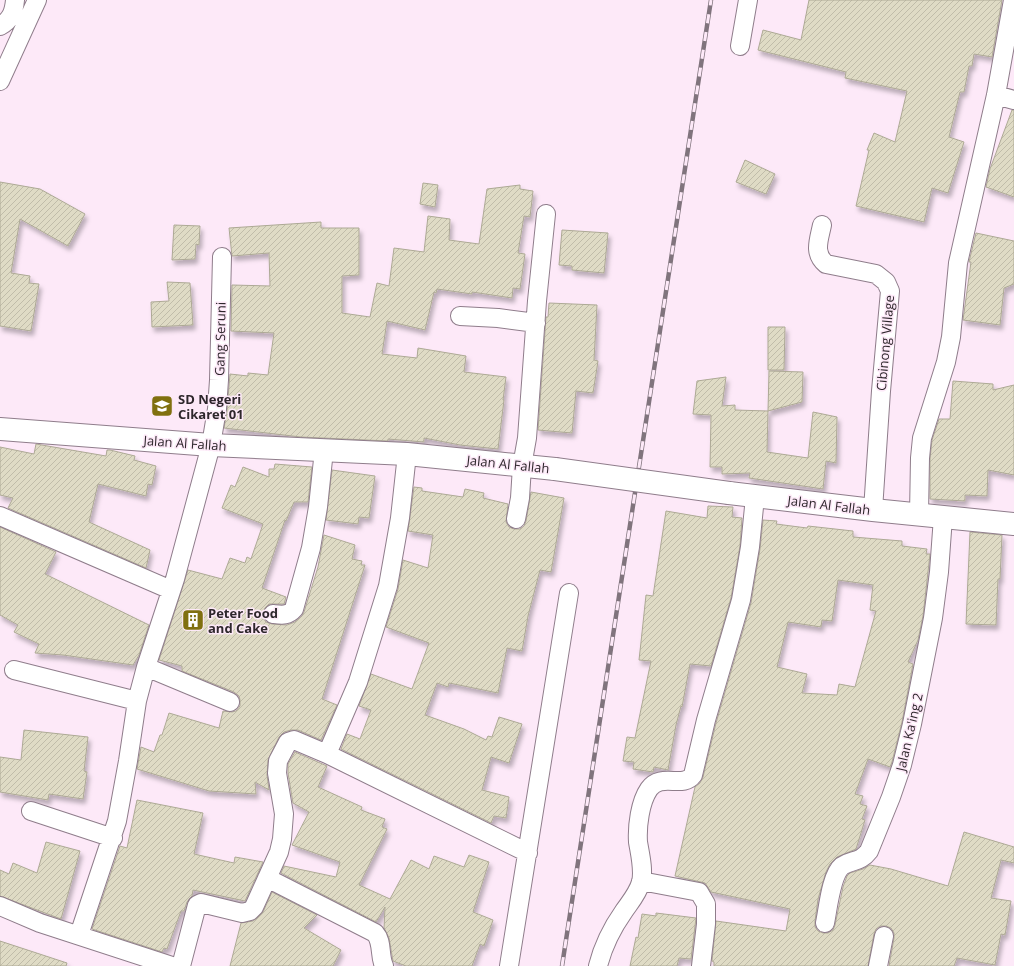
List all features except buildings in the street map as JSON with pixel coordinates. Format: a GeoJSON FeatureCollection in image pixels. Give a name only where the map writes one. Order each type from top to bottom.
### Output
{"type":"FeatureCollection","features":[{"type":"Feature","properties":{"kind":"street"},"geometry":{"type":"LineString","coordinates":[[4,23],[13,13],[15,0]]}},
{"type":"Feature","properties":{"kind":"street"},"geometry":{"type":"LineString","coordinates":[[0,80],[37,0]]}},
{"type":"Feature","properties":{"kind":"street"},"geometry":{"type":"LineString","coordinates":[[740,46],[748,0]]}},
{"type":"Feature","properties":{"kind":"street"},"geometry":{"type":"LineString","coordinates":[[919,515],[920,458],[922,438],[946,362],[951,337],[958,263],[996,95],[1013,0]]}},
{"type":"Feature","properties":{"kind":"street"},"geometry":{"type":"LineString","coordinates":[[996,95],[1014,100]]}},
{"type":"Feature","properties":{"kind":"street"},"geometry":{"type":"LineString","coordinates":[[516,520],[520,498],[522,466],[527,438],[546,214]]}},
{"type":"Feature","properties":{"kind":"street","name":"Cibinong Village"},"geometry":{"type":"LineString","coordinates":[[822,225],[818,254],[826,264],[876,274],[886,282],[890,291],[881,391],[873,510]]}},
{"type":"Feature","properties":{"kind":"street","name":"Gang Seruni"},"geometry":{"type":"LineString","coordinates":[[79,936],[113,838],[121,805],[137,701],[146,667],[171,590],[211,445],[217,408],[219,380],[222,257]]}},
{"type":"Feature","properties":{"kind":"street"},"geometry":{"type":"LineString","coordinates":[[460,316],[536,322]]}},
{"type":"Feature","properties":{"kind":"street","name":"Jalan Al Fallah"},"geometry":{"type":"LineString","coordinates":[[0,429],[211,445],[407,454],[555,469],[755,497],[1014,524]]}},
{"type":"Feature","properties":{"kind":"street"},"geometry":{"type":"LineString","coordinates":[[273,614],[290,614],[294,609],[311,548],[318,507],[324,450]]}},
{"type":"Feature","properties":{"kind":"street"},"geometry":{"type":"LineString","coordinates":[[327,754],[358,682],[388,586],[400,518],[407,454]]}},
{"type":"Feature","properties":{"kind":"street"},"geometry":{"type":"LineString","coordinates":[[598,966],[610,933],[637,893],[641,881],[638,828],[648,790],[654,784],[662,780],[685,781],[690,780],[693,775],[706,720],[741,600],[750,547],[755,497]]}},
{"type":"Feature","properties":{"kind":"street"},"geometry":{"type":"LineString","coordinates":[[0,516],[171,590]]}},
{"type":"Feature","properties":{"kind":"street","name":"Jalan Ka'ing 2"},"geometry":{"type":"LineString","coordinates":[[825,923],[835,876],[839,869],[844,865],[865,857],[869,851],[902,765],[933,618],[939,572],[943,517]]}},
{"type":"Feature","properties":{"kind":"street"},"geometry":{"type":"LineString","coordinates":[[509,966],[569,593]]}},
{"type":"Feature","properties":{"kind":"street"},"geometry":{"type":"LineString","coordinates":[[146,667],[230,702]]}},
{"type":"Feature","properties":{"kind":"street"},"geometry":{"type":"LineString","coordinates":[[14,670],[137,701]]}},
{"type":"Feature","properties":{"kind":"street"},"geometry":{"type":"LineString","coordinates":[[181,966],[197,905],[201,903],[242,913],[247,913],[254,907],[279,852],[284,827],[284,814],[277,773],[278,761],[288,742],[294,740],[327,754],[528,853]]}},
{"type":"Feature","properties":{"kind":"street"},"geometry":{"type":"LineString","coordinates":[[31,811],[113,838]]}},
{"type":"Feature","properties":{"kind":"street"},"geometry":{"type":"LineString","coordinates":[[267,878],[375,933],[379,938],[384,966]]}},
{"type":"Feature","properties":{"kind":"street"},"geometry":{"type":"LineString","coordinates":[[641,881],[699,892],[706,904],[706,924],[701,966]]}},
{"type":"Feature","properties":{"kind":"street"},"geometry":{"type":"LineString","coordinates":[[0,906],[40,923],[172,966]]}},
{"type":"Feature","properties":{"kind":"street"},"geometry":{"type":"LineString","coordinates":[[878,966],[884,936]]}},
{"type":"Feature","properties":{"kind":"railway"},"geometry":{"type":"LineString","coordinates":[[562,966],[711,0]]}},
{"type":"Feature","properties":{"kind":"place","name":"SD Negeri Cikaret 01"},"geometry":{"type":"Point","coordinates":[162,406]}},
{"type":"Feature","properties":{"kind":"place","name":"Peter Food and Cake"},"geometry":{"type":"Point","coordinates":[193,620]}}]}
